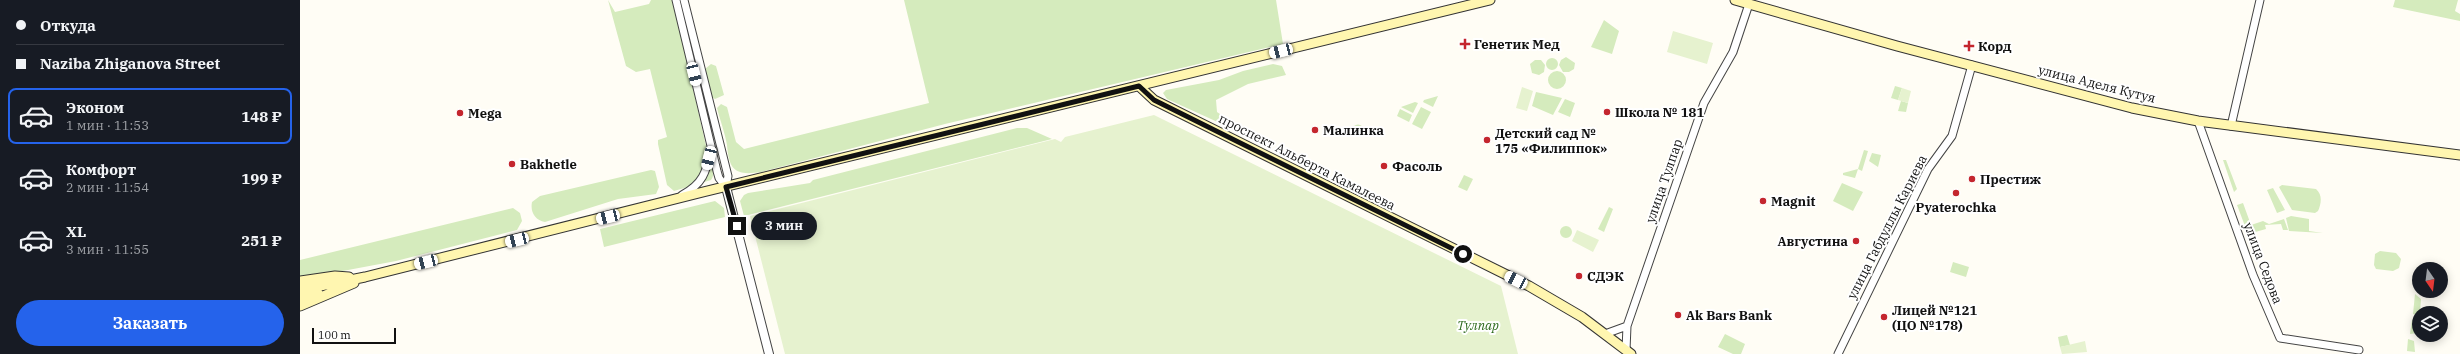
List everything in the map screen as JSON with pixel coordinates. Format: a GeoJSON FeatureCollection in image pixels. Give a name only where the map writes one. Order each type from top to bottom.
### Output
{"type":"FeatureCollection","features":[{"type":"Feature","properties":{"kind":"main road"},"geometry":{"type":"LineString","coordinates":[[300,298],[365,278],[726,187],[1490,0]]}},
{"type":"Feature","properties":{"kind":"main road","name":"улица Аделя Кутуя"},"geometry":{"type":"LineString","coordinates":[[1735,0],[1749,4],[1763,4],[2083,96],[2198,121],[2460,155]]}},
{"type":"Feature","properties":{"kind":"main road","name":"проспект Альберта Камалеева"},"geometry":{"type":"LineString","coordinates":[[1139,86],[1154,100],[1529,286],[1582,317],[1629,352]]}},
{"type":"Feature","properties":{"kind":"main road"},"geometry":{"type":"LineString","coordinates":[[300,281],[335,276],[365,278]]}},
{"type":"Feature","properties":{"kind":"main road"},"geometry":{"type":"LineString","coordinates":[[300,290],[365,278]]}},
{"type":"Feature","properties":{"kind":"main road"},"geometry":{"type":"LineString","coordinates":[[300,306],[365,278]]}},
{"type":"Feature","properties":{"kind":"street"},"geometry":{"type":"LineString","coordinates":[[676,0],[719,178],[726,187]]}},
{"type":"Feature","properties":{"kind":"street"},"geometry":{"type":"LineString","coordinates":[[684,0],[727,172],[726,187],[769,354]]}},
{"type":"Feature","properties":{"kind":"street"},"geometry":{"type":"LineString","coordinates":[[2231,126],[2260,0]]}},
{"type":"Feature","properties":{"kind":"street","name":"улица Тулпар"},"geometry":{"type":"LineString","coordinates":[[1629,352],[1627,326],[1704,103],[1733,52],[1749,4]]}},
{"type":"Feature","properties":{"kind":"street","name":"улица Габдуллы Кариева"},"geometry":{"type":"LineString","coordinates":[[1838,354],[1928,169],[1952,136],[1972,65]]}},
{"type":"Feature","properties":{"kind":"street","name":"улица Седова"},"geometry":{"type":"LineString","coordinates":[[2198,121],[2253,275],[2280,338],[2359,350]]}},
{"type":"Feature","properties":{"kind":"street"},"geometry":{"type":"LineString","coordinates":[[667,202],[696,188],[707,168],[712,148]]}},
{"type":"Feature","properties":{"kind":"street"},"geometry":{"type":"LineString","coordinates":[[1605,334],[1627,326]]}},
{"type":"Feature","properties":{"kind":"green space"},"geometry":{"type":"Polygon","coordinates":[[[608,0],[615,12],[649,4],[651,0],[673,0],[706,146],[713,163],[714,172],[711,180],[674,191],[667,185],[658,140],[667,137],[650,69],[636,72],[626,66],[608,0]]]}},
{"type":"Feature","properties":{"kind":"green space"},"geometry":{"type":"Polygon","coordinates":[[[904,0],[1276,0],[1283,44],[945,124],[761,172],[739,172],[732,166],[717,108],[721,104],[727,107],[736,142],[744,149],[929,103],[904,0]]]}},
{"type":"Feature","properties":{"kind":"green space"},"geometry":{"type":"Polygon","coordinates":[[[2395,0],[2458,0],[2455,11],[2460,14],[2460,21],[2393,7],[2395,0]]]}},
{"type":"Feature","properties":{"kind":"green space"},"geometry":{"type":"Polygon","coordinates":[[[1604,20],[1619,31],[1612,54],[1591,47],[1604,20]]]}},
{"type":"Feature","properties":{"kind":"green space"},"geometry":{"type":"Polygon","coordinates":[[[1673,31],[1713,43],[1707,64],[1667,52],[1673,31]]]}},
{"type":"Feature","properties":{"kind":"green space"},"geometry":{"type":"Polygon","coordinates":[[[1566,57],[1575,63],[1574,69],[1569,72],[1563,72],[1559,65],[1561,60],[1566,57]]]}},
{"type":"Feature","properties":{"kind":"green space"},"geometry":{"type":"Polygon","coordinates":[[[1552,58],[1556,60],[1558,64],[1556,68],[1552,70],[1548,68],[1546,64],[1548,60],[1552,58]]]}},
{"type":"Feature","properties":{"kind":"green space"},"geometry":{"type":"Polygon","coordinates":[[[1535,60],[1541,60],[1545,65],[1544,72],[1539,75],[1532,73],[1530,64],[1535,60]]]}},
{"type":"Feature","properties":{"kind":"green space"},"geometry":{"type":"Polygon","coordinates":[[[711,64],[716,66],[724,95],[715,99],[712,97],[705,69],[711,64]]]}},
{"type":"Feature","properties":{"kind":"green space"},"geometry":{"type":"Polygon","coordinates":[[[1273,64],[1282,66],[1286,75],[1248,84],[1216,100],[1217,112],[1233,123],[1244,134],[1167,99],[1163,93],[1166,90],[1219,80],[1243,71],[1273,64]]]}},
{"type":"Feature","properties":{"kind":"green space"},"geometry":{"type":"Polygon","coordinates":[[[1557,71],[1564,73],[1566,80],[1564,87],[1557,89],[1550,87],[1548,80],[1550,73],[1557,71]]]}},
{"type":"Feature","properties":{"kind":"green space"},"geometry":{"type":"Polygon","coordinates":[[[1895,86],[1902,88],[1898,100],[1891,98],[1895,86]]]}},
{"type":"Feature","properties":{"kind":"green space"},"geometry":{"type":"Polygon","coordinates":[[[1522,87],[1533,91],[1527,111],[1516,108],[1522,87]]]}},
{"type":"Feature","properties":{"kind":"green space"},"geometry":{"type":"Polygon","coordinates":[[[1902,88],[1911,91],[1908,103],[1898,100],[1902,88]]]}},
{"type":"Feature","properties":{"kind":"green space"},"geometry":{"type":"Polygon","coordinates":[[[1536,92],[1562,98],[1553,115],[1532,106],[1536,92]]]}},
{"type":"Feature","properties":{"kind":"green space"},"geometry":{"type":"Polygon","coordinates":[[[1438,96],[1433,107],[1423,102],[1424,100],[1438,96]]]}},
{"type":"Feature","properties":{"kind":"green space"},"geometry":{"type":"Polygon","coordinates":[[[1565,99],[1575,103],[1570,117],[1558,112],[1565,99]]]}},
{"type":"Feature","properties":{"kind":"green space"},"geometry":{"type":"Polygon","coordinates":[[[1901,101],[1908,103],[1906,112],[1898,111],[1901,101]]]}},
{"type":"Feature","properties":{"kind":"green space"},"geometry":{"type":"Polygon","coordinates":[[[1415,102],[1418,103],[1413,113],[1401,107],[1415,102]]]}},
{"type":"Feature","properties":{"kind":"green space"},"geometry":{"type":"Polygon","coordinates":[[[1421,107],[1431,112],[1422,129],[1412,124],[1421,107]]]}},
{"type":"Feature","properties":{"kind":"green space"},"geometry":{"type":"Polygon","coordinates":[[[1400,109],[1412,115],[1409,122],[1397,116],[1400,109]]]}},
{"type":"Feature","properties":{"kind":"green space","name":"Тулпар"},"geometry":{"type":"Polygon","coordinates":[[[1154,115],[1501,286],[1518,354],[785,354],[750,216],[1055,139],[1061,142],[1065,137],[1154,115]]]}},
{"type":"Feature","properties":{"kind":"green space"},"geometry":{"type":"Polygon","coordinates":[[[1358,124],[1362,126],[1364,130],[1362,134],[1358,136],[1354,134],[1352,130],[1354,126],[1358,124]]]}},
{"type":"Feature","properties":{"kind":"green space"},"geometry":{"type":"Polygon","coordinates":[[[1017,128],[1027,128],[1052,139],[744,216],[740,201],[744,195],[748,193],[810,183],[813,180],[1017,128]]]}},
{"type":"Feature","properties":{"kind":"green space"},"geometry":{"type":"Polygon","coordinates":[[[1864,150],[1868,151],[1862,171],[1858,169],[1864,150]]]}},
{"type":"Feature","properties":{"kind":"green space"},"geometry":{"type":"Polygon","coordinates":[[[1872,153],[1881,155],[1878,167],[1869,161],[1872,153]]]}},
{"type":"Feature","properties":{"kind":"green space"},"geometry":{"type":"Polygon","coordinates":[[[2223,160],[2226,160],[2237,189],[2234,192],[2223,160]]]}},
{"type":"Feature","properties":{"kind":"green space"},"geometry":{"type":"Polygon","coordinates":[[[1858,169],[1855,178],[1843,175],[1843,173],[1858,169]]]}},
{"type":"Feature","properties":{"kind":"green space"},"geometry":{"type":"Polygon","coordinates":[[[651,170],[655,171],[659,187],[656,194],[618,199],[545,222],[541,221],[534,215],[532,202],[540,196],[651,170]]]}},
{"type":"Feature","properties":{"kind":"green space"},"geometry":{"type":"Polygon","coordinates":[[[1464,175],[1473,179],[1467,191],[1458,187],[1464,175]]]}},
{"type":"Feature","properties":{"kind":"green space"},"geometry":{"type":"Polygon","coordinates":[[[1842,183],[1863,192],[1853,211],[1833,201],[1842,183]]]}},
{"type":"Feature","properties":{"kind":"green space"},"geometry":{"type":"Polygon","coordinates":[[[2282,185],[2316,189],[2320,194],[2321,203],[2318,211],[2315,213],[2292,210],[2279,187],[2282,185]]]}},
{"type":"Feature","properties":{"kind":"green space"},"geometry":{"type":"Polygon","coordinates":[[[2273,188],[2285,210],[2277,213],[2267,190],[2273,188]]]}},
{"type":"Feature","properties":{"kind":"green space"},"geometry":{"type":"Polygon","coordinates":[[[715,201],[724,208],[725,217],[604,247],[600,229],[715,201]]]}},
{"type":"Feature","properties":{"kind":"green space"},"geometry":{"type":"Polygon","coordinates":[[[2243,203],[2251,225],[2263,221],[2269,224],[2284,219],[2288,230],[2283,230],[2281,224],[2265,225],[2266,229],[2248,234],[2237,205],[2243,203]]]}},
{"type":"Feature","properties":{"kind":"green space"},"geometry":{"type":"Polygon","coordinates":[[[1609,207],[1613,209],[1604,232],[1598,229],[1609,207]]]}},
{"type":"Feature","properties":{"kind":"green space"},"geometry":{"type":"Polygon","coordinates":[[[513,208],[520,213],[522,221],[517,230],[396,261],[300,279],[300,260],[513,208]]]}},
{"type":"Feature","properties":{"kind":"green space"},"geometry":{"type":"Polygon","coordinates":[[[2291,216],[2309,219],[2309,231],[2323,233],[2289,231],[2286,218],[2291,216]]]}},
{"type":"Feature","properties":{"kind":"green space"},"geometry":{"type":"Polygon","coordinates":[[[1564,226],[1568,226],[1572,232],[1568,238],[1564,238],[1560,234],[1560,230],[1564,226]]]}},
{"type":"Feature","properties":{"kind":"green space"},"geometry":{"type":"Polygon","coordinates":[[[1577,230],[1599,240],[1593,252],[1572,241],[1577,230]]]}},
{"type":"Feature","properties":{"kind":"green space"},"geometry":{"type":"Polygon","coordinates":[[[2380,251],[2396,253],[2401,259],[2399,268],[2393,271],[2376,269],[2374,265],[2375,254],[2380,251]]]}},
{"type":"Feature","properties":{"kind":"green space"},"geometry":{"type":"Polygon","coordinates":[[[1953,262],[1969,267],[1966,277],[1950,272],[1953,262]]]}},
{"type":"Feature","properties":{"kind":"green space"},"geometry":{"type":"Polygon","coordinates":[[[2415,298],[2421,299],[2420,306],[2414,306],[2415,298]]]}},
{"type":"Feature","properties":{"kind":"green space"},"geometry":{"type":"Polygon","coordinates":[[[2412,320],[2412,334],[2410,334],[2412,320]]]}},
{"type":"Feature","properties":{"kind":"green space"},"geometry":{"type":"Polygon","coordinates":[[[1725,334],[1745,344],[1741,354],[1733,354],[1718,347],[1725,334]]]}},
{"type":"Feature","properties":{"kind":"green space"},"geometry":{"type":"Polygon","coordinates":[[[2067,335],[2070,345],[2060,347],[2058,337],[2067,335]]]}},
{"type":"Feature","properties":{"kind":"green space"},"geometry":{"type":"Polygon","coordinates":[[[2408,339],[2414,342],[2415,352],[2407,351],[2408,339]]]}},
{"type":"Feature","properties":{"kind":"green space"},"geometry":{"type":"Polygon","coordinates":[[[2085,341],[2087,352],[2062,354],[2060,347],[2085,341]]]}},
{"type":"Feature","properties":{"kind":"place","name":"Генетик Мед"},"geometry":{"type":"Point","coordinates":[1465,44]}},
{"type":"Feature","properties":{"kind":"place","name":"Корд"},"geometry":{"type":"Point","coordinates":[1969,46]}},
{"type":"Feature","properties":{"kind":"place","name":"Школа № 181"},"geometry":{"type":"Point","coordinates":[1607,112]}},
{"type":"Feature","properties":{"kind":"place","name":"Mega"},"geometry":{"type":"Point","coordinates":[460,113]}},
{"type":"Feature","properties":{"kind":"place","name":"Малинка"},"geometry":{"type":"Point","coordinates":[1315,130]}},
{"type":"Feature","properties":{"kind":"place","name":"Детский сад № 175 «Филиппок»"},"geometry":{"type":"Point","coordinates":[1487,140]}},
{"type":"Feature","properties":{"kind":"place","name":"Bakhetle"},"geometry":{"type":"Point","coordinates":[512,164]}},
{"type":"Feature","properties":{"kind":"place","name":"Фасоль"},"geometry":{"type":"Point","coordinates":[1384,166]}},
{"type":"Feature","properties":{"kind":"place","name":"Престиж"},"geometry":{"type":"Point","coordinates":[1972,179]}},
{"type":"Feature","properties":{"kind":"place","name":"Pyaterochka"},"geometry":{"type":"Point","coordinates":[1956,193]}},
{"type":"Feature","properties":{"kind":"place","name":"Magnit"},"geometry":{"type":"Point","coordinates":[1763,201]}},
{"type":"Feature","properties":{"kind":"place","name":"Августина"},"geometry":{"type":"Point","coordinates":[1856,241]}},
{"type":"Feature","properties":{"kind":"place","name":"СДЭК"},"geometry":{"type":"Point","coordinates":[1579,276]}},
{"type":"Feature","properties":{"kind":"place","name":"Ak Bars Bank"},"geometry":{"type":"Point","coordinates":[1678,315]}},
{"type":"Feature","properties":{"kind":"place","name":"Лицей №121 (ЦО №178)"},"geometry":{"type":"Point","coordinates":[1884,317]}},
{"type":"Feature","properties":{"kind":"route"},"geometry":{"type":"LineString","coordinates":[[737,226],[726,187],[1139,86],[1147,96],[1154,100],[1463,254]]}}]}
